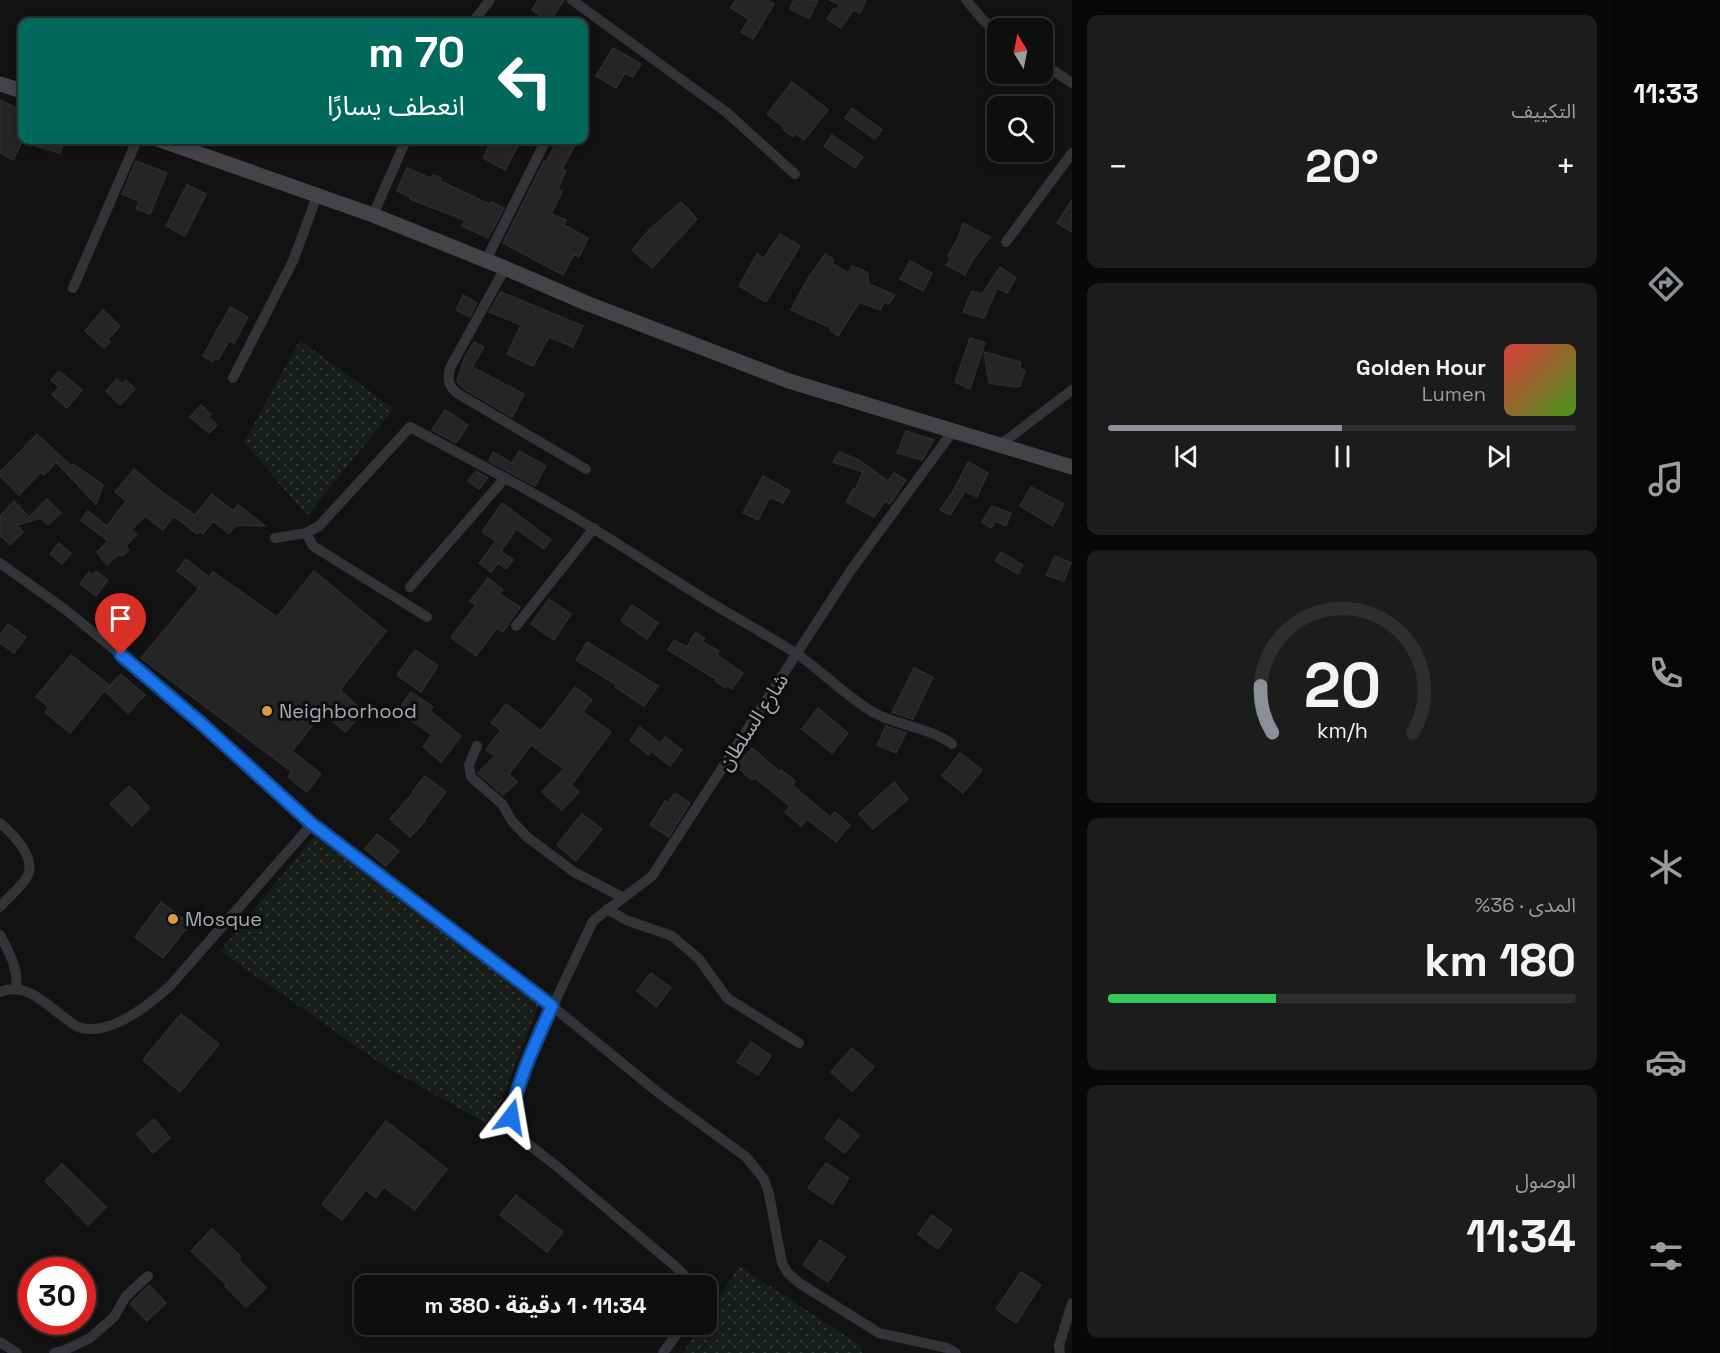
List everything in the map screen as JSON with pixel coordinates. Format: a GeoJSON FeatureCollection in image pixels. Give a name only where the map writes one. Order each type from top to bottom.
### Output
{"type":"FeatureCollection","features":[{"type":"Feature","properties":{"kind":"street"},"geometry":{"type":"LineString","coordinates":[[476,18],[490,0]]}},
{"type":"Feature","properties":{"kind":"street"},"geometry":{"type":"LineString","coordinates":[[572,0],[726,112],[795,174]]}},
{"type":"Feature","properties":{"kind":"street"},"geometry":{"type":"LineString","coordinates":[[966,0],[987,23]]}},
{"type":"Feature","properties":{"kind":"street"},"geometry":{"type":"LineString","coordinates":[[1053,70],[1072,83]]}},
{"type":"Feature","properties":{"kind":"street"},"geometry":{"type":"LineString","coordinates":[[0,84],[18,90]]}},
{"type":"Feature","properties":{"kind":"street"},"geometry":{"type":"LineString","coordinates":[[73,288],[135,144]]}},
{"type":"Feature","properties":{"kind":"street"},"geometry":{"type":"LineString","coordinates":[[172,144],[373,215],[586,303],[789,381],[1072,467]]}},
{"type":"Feature","properties":{"kind":"street"},"geometry":{"type":"LineString","coordinates":[[373,215],[404,144]]}},
{"type":"Feature","properties":{"kind":"street"},"geometry":{"type":"LineString","coordinates":[[486,260],[543,146]]}},
{"type":"Feature","properties":{"kind":"street"},"geometry":{"type":"LineString","coordinates":[[1006,242],[1072,153]]}},
{"type":"Feature","properties":{"kind":"street"},"geometry":{"type":"LineString","coordinates":[[233,378],[293,261],[317,196]]}},
{"type":"Feature","properties":{"kind":"street"},"geometry":{"type":"LineString","coordinates":[[505,268],[450,368],[448,383],[460,395],[586,469]]}},
{"type":"Feature","properties":{"kind":"street"},"geometry":{"type":"LineString","coordinates":[[1000,445],[1072,390]]}},
{"type":"Feature","properties":{"kind":"street"},"geometry":{"type":"LineString","coordinates":[[274,538],[306,533],[319,526],[410,427],[594,528],[797,655],[866,709],[928,730],[952,744]]}},
{"type":"Feature","properties":{"kind":"street","name":"شارع السلطان"},"geometry":{"type":"LineString","coordinates":[[684,1275],[560,1169],[524,1142],[515,1131],[511,1117],[514,1100],[534,1046],[593,921],[652,876],[851,570],[953,431]]}},
{"type":"Feature","properties":{"kind":"street"},"geometry":{"type":"LineString","coordinates":[[410,587],[506,478]]}},
{"type":"Feature","properties":{"kind":"street"},"geometry":{"type":"LineString","coordinates":[[516,626],[594,528]]}},
{"type":"Feature","properties":{"kind":"street"},"geometry":{"type":"LineString","coordinates":[[306,533],[313,546],[427,617]]}},
{"type":"Feature","properties":{"kind":"street"},"geometry":{"type":"LineString","coordinates":[[0,563],[66,610],[139,670],[312,824],[552,1006],[660,1094],[746,1157],[764,1179],[782,1263],[788,1273],[799,1283],[879,1333],[948,1348],[956,1353]]}},
{"type":"Feature","properties":{"kind":"street"},"geometry":{"type":"LineString","coordinates":[[477,746],[469,765],[471,777],[502,804],[512,821],[526,837],[574,872],[622,897]]}},
{"type":"Feature","properties":{"kind":"street"},"geometry":{"type":"LineString","coordinates":[[0,823],[21,847],[28,859],[30,869],[28,876],[0,907]]}},
{"type":"Feature","properties":{"kind":"street"},"geometry":{"type":"LineString","coordinates":[[0,992],[16,989],[33,993],[78,1027],[90,1029],[109,1026],[133,1015],[154,1001],[170,986],[312,824]]}},
{"type":"Feature","properties":{"kind":"street"},"geometry":{"type":"LineString","coordinates":[[607,909],[626,920],[678,940],[708,969],[727,998],[800,1043]]}},
{"type":"Feature","properties":{"kind":"street"},"geometry":{"type":"LineString","coordinates":[[0,935],[16,970],[16,989]]}},
{"type":"Feature","properties":{"kind":"street"},"geometry":{"type":"LineString","coordinates":[[54,1353],[90,1338],[114,1317],[126,1296],[148,1276]]}},
{"type":"Feature","properties":{"kind":"street"},"geometry":{"type":"LineString","coordinates":[[1059,1353],[1072,1303]]}},
{"type":"Feature","properties":{"kind":"street"},"geometry":{"type":"LineString","coordinates":[[663,1353],[676,1335]]}},
{"type":"Feature","properties":{"kind":"street"},"geometry":{"type":"LineString","coordinates":[[0,1342],[17,1353]]}},
{"type":"Feature","properties":{"kind":"shaded area"},"geometry":{"type":"Polygon","coordinates":[[[300,340],[394,409],[307,516],[244,442],[300,340]]]}},
{"type":"Feature","properties":{"kind":"shaded area"},"geometry":{"type":"Polygon","coordinates":[[[314,836],[539,1004],[491,1126],[386,1067],[220,951],[314,836]]]}},
{"type":"Feature","properties":{"kind":"shaded area"},"geometry":{"type":"Polygon","coordinates":[[[739,1266],[861,1346],[862,1353],[683,1353],[695,1335],[717,1335],[717,1301],[739,1266]]]}},
{"type":"Feature","properties":{"kind":"building"},"geometry":{"type":"Polygon","coordinates":[[[538,0],[564,0],[552,18],[543,18],[532,10],[538,0]]]}},
{"type":"Feature","properties":{"kind":"building"},"geometry":{"type":"Polygon","coordinates":[[[736,0],[767,0],[774,4],[753,39],[741,32],[749,19],[731,8],[736,0]]]}},
{"type":"Feature","properties":{"kind":"building"},"geometry":{"type":"Polygon","coordinates":[[[794,0],[818,0],[809,18],[790,9],[794,0]]]}},
{"type":"Feature","properties":{"kind":"building"},"geometry":{"type":"Polygon","coordinates":[[[829,0],[866,0],[860,13],[853,10],[841,28],[827,19],[834,8],[837,10],[839,4],[829,0]]]}},
{"type":"Feature","properties":{"kind":"building"},"geometry":{"type":"Polygon","coordinates":[[[613,48],[641,64],[633,77],[625,73],[616,88],[596,76],[613,48]]]}},
{"type":"Feature","properties":{"kind":"building"},"geometry":{"type":"Polygon","coordinates":[[[792,82],[828,110],[804,140],[795,133],[793,137],[767,114],[792,82]]]}},
{"type":"Feature","properties":{"kind":"building"},"geometry":{"type":"Polygon","coordinates":[[[0,100],[18,109],[18,144],[21,144],[13,160],[0,153],[0,100]]]}},
{"type":"Feature","properties":{"kind":"building"},"geometry":{"type":"Polygon","coordinates":[[[852,108],[882,130],[875,139],[845,118],[852,108]]]}},
{"type":"Feature","properties":{"kind":"building"},"geometry":{"type":"Polygon","coordinates":[[[832,135],[863,157],[855,168],[824,146],[832,135]]]}},
{"type":"Feature","properties":{"kind":"building"},"geometry":{"type":"Polygon","coordinates":[[[29,144],[63,144],[60,153],[29,144]]]}},
{"type":"Feature","properties":{"kind":"building"},"geometry":{"type":"Polygon","coordinates":[[[490,144],[519,144],[505,170],[483,158],[490,144]]]}},
{"type":"Feature","properties":{"kind":"building"},"geometry":{"type":"Polygon","coordinates":[[[556,144],[575,144],[562,169],[566,171],[558,189],[562,191],[551,214],[566,220],[564,225],[588,238],[579,257],[574,254],[563,275],[503,243],[544,161],[546,162],[556,144]]]}},
{"type":"Feature","properties":{"kind":"building"},"geometry":{"type":"Polygon","coordinates":[[[136,161],[167,173],[150,214],[136,209],[139,201],[122,194],[136,161]]]}},
{"type":"Feature","properties":{"kind":"building"},"geometry":{"type":"Polygon","coordinates":[[[407,168],[430,178],[434,175],[441,178],[440,181],[489,204],[491,202],[504,208],[488,238],[462,226],[465,220],[410,199],[411,197],[397,191],[407,168]]]}},
{"type":"Feature","properties":{"kind":"building"},"geometry":{"type":"Polygon","coordinates":[[[187,185],[206,194],[185,236],[166,226],[187,185]]]}},
{"type":"Feature","properties":{"kind":"building"},"geometry":{"type":"Polygon","coordinates":[[[1072,200],[1072,232],[1057,223],[1072,200]]]}},
{"type":"Feature","properties":{"kind":"building"},"geometry":{"type":"Polygon","coordinates":[[[681,202],[697,219],[652,268],[632,250],[649,230],[681,202]]]}},
{"type":"Feature","properties":{"kind":"building"},"geometry":{"type":"Polygon","coordinates":[[[963,223],[990,237],[973,259],[965,275],[946,265],[951,258],[948,256],[963,223]]]}},
{"type":"Feature","properties":{"kind":"building"},"geometry":{"type":"Polygon","coordinates":[[[780,234],[800,246],[766,302],[739,286],[757,254],[764,258],[780,234]]]}},
{"type":"Feature","properties":{"kind":"building"},"geometry":{"type":"Polygon","coordinates":[[[825,254],[833,259],[833,264],[848,273],[852,266],[867,272],[869,284],[895,295],[889,304],[884,302],[880,310],[859,302],[838,336],[830,330],[831,328],[791,310],[807,280],[825,254]]]}},
{"type":"Feature","properties":{"kind":"building"},"geometry":{"type":"Polygon","coordinates":[[[910,261],[932,273],[923,291],[900,279],[910,261]]]}},
{"type":"Feature","properties":{"kind":"building"},"geometry":{"type":"Polygon","coordinates":[[[1000,267],[1016,278],[1007,293],[997,288],[984,318],[963,312],[972,291],[982,294],[1000,267]]]}},
{"type":"Feature","properties":{"kind":"building"},"geometry":{"type":"Polygon","coordinates":[[[501,292],[583,326],[573,347],[549,337],[533,366],[507,354],[521,325],[489,312],[501,292]]]}},
{"type":"Feature","properties":{"kind":"building"},"geometry":{"type":"Polygon","coordinates":[[[463,295],[477,303],[470,317],[456,310],[463,295]]]}},
{"type":"Feature","properties":{"kind":"building"},"geometry":{"type":"Polygon","coordinates":[[[230,307],[248,317],[234,343],[229,341],[218,360],[215,358],[213,362],[203,356],[230,307]]]}},
{"type":"Feature","properties":{"kind":"building"},"geometry":{"type":"Polygon","coordinates":[[[103,310],[120,326],[108,339],[110,342],[104,348],[85,331],[103,310]]]}},
{"type":"Feature","properties":{"kind":"building"},"geometry":{"type":"Polygon","coordinates":[[[970,338],[985,343],[970,389],[955,382],[970,338]]]}},
{"type":"Feature","properties":{"kind":"building"},"geometry":{"type":"Polygon","coordinates":[[[474,342],[484,347],[472,367],[524,394],[512,417],[464,389],[458,383],[465,357],[474,342]]]}},
{"type":"Feature","properties":{"kind":"building"},"geometry":{"type":"Polygon","coordinates":[[[984,352],[1021,362],[1020,368],[1025,371],[1020,386],[989,383],[984,352]]]}},
{"type":"Feature","properties":{"kind":"building"},"geometry":{"type":"Polygon","coordinates":[[[59,371],[82,390],[67,408],[52,395],[59,387],[51,380],[59,371]]]}},
{"type":"Feature","properties":{"kind":"building"},"geometry":{"type":"Polygon","coordinates":[[[117,379],[122,384],[126,380],[135,389],[120,405],[106,391],[117,379]]]}},
{"type":"Feature","properties":{"kind":"building"},"geometry":{"type":"Polygon","coordinates":[[[201,405],[211,414],[208,417],[217,425],[209,433],[190,417],[201,405]]]}},
{"type":"Feature","properties":{"kind":"building"},"geometry":{"type":"Polygon","coordinates":[[[445,410],[468,425],[456,443],[432,430],[445,410]]]}},
{"type":"Feature","properties":{"kind":"building"},"geometry":{"type":"Polygon","coordinates":[[[906,431],[934,440],[922,460],[897,453],[906,431]]]}},
{"type":"Feature","properties":{"kind":"building"},"geometry":{"type":"Polygon","coordinates":[[[37,434],[71,466],[73,464],[103,485],[96,504],[56,462],[44,475],[41,472],[19,495],[0,476],[0,472],[37,434]]]}},
{"type":"Feature","properties":{"kind":"building"},"geometry":{"type":"Polygon","coordinates":[[[519,451],[546,466],[535,486],[489,461],[493,452],[512,463],[519,451]]]}},
{"type":"Feature","properties":{"kind":"building"},"geometry":{"type":"Polygon","coordinates":[[[839,452],[859,460],[888,481],[894,473],[906,480],[890,504],[885,501],[874,517],[846,502],[853,489],[855,490],[863,472],[833,462],[839,452]]]}},
{"type":"Feature","properties":{"kind":"building"},"geometry":{"type":"Polygon","coordinates":[[[968,462],[988,473],[977,497],[965,491],[950,515],[940,510],[968,462]]]}},
{"type":"Feature","properties":{"kind":"building"},"geometry":{"type":"Polygon","coordinates":[[[134,469],[195,515],[212,494],[233,511],[238,505],[265,526],[236,525],[229,534],[213,521],[203,534],[200,531],[197,534],[174,516],[163,530],[145,516],[131,530],[137,534],[125,547],[129,550],[123,555],[118,555],[107,565],[97,552],[108,541],[81,520],[88,511],[107,526],[126,501],[115,492],[134,469]]]}},
{"type":"Feature","properties":{"kind":"building"},"geometry":{"type":"Polygon","coordinates":[[[476,471],[488,478],[479,489],[468,481],[476,471]]]}},
{"type":"Feature","properties":{"kind":"building"},"geometry":{"type":"Polygon","coordinates":[[[763,476],[790,491],[783,503],[770,497],[758,520],[743,513],[763,476]]]}},
{"type":"Feature","properties":{"kind":"building"},"geometry":{"type":"Polygon","coordinates":[[[1031,487],[1064,504],[1053,526],[1020,506],[1031,487]]]}},
{"type":"Feature","properties":{"kind":"building"},"geometry":{"type":"Polygon","coordinates":[[[47,499],[61,513],[48,525],[41,518],[17,525],[23,532],[10,545],[0,535],[0,516],[14,501],[29,517],[47,499]]]}},
{"type":"Feature","properties":{"kind":"building"},"geometry":{"type":"Polygon","coordinates":[[[502,503],[551,540],[544,549],[516,529],[501,551],[513,560],[506,569],[498,563],[491,572],[479,563],[496,541],[482,532],[502,503]]]}},
{"type":"Feature","properties":{"kind":"building"},"geometry":{"type":"Polygon","coordinates":[[[992,506],[1011,513],[1006,526],[996,521],[991,528],[982,522],[992,506]]]}},
{"type":"Feature","properties":{"kind":"building"},"geometry":{"type":"Polygon","coordinates":[[[59,543],[71,553],[62,564],[50,554],[59,543]]]}},
{"type":"Feature","properties":{"kind":"building"},"geometry":{"type":"Polygon","coordinates":[[[1001,552],[1023,565],[1018,574],[995,561],[1001,552]]]}},
{"type":"Feature","properties":{"kind":"building"},"geometry":{"type":"Polygon","coordinates":[[[1055,556],[1071,563],[1064,581],[1046,575],[1055,556]]]}},
{"type":"Feature","properties":{"kind":"building","name":"Neighborhood"},"geometry":{"type":"Polygon","coordinates":[[[186,559],[209,577],[213,572],[277,617],[314,571],[386,631],[340,690],[364,712],[345,732],[323,712],[292,751],[321,774],[307,792],[288,777],[292,772],[141,658],[199,588],[177,571],[186,559]]]}},
{"type":"Feature","properties":{"kind":"building"},"geometry":{"type":"Polygon","coordinates":[[[96,571],[108,580],[96,596],[80,584],[89,572],[93,575],[96,571]]]}},
{"type":"Feature","properties":{"kind":"building"},"geometry":{"type":"Polygon","coordinates":[[[488,578],[503,590],[499,594],[520,607],[503,632],[497,628],[476,656],[451,637],[476,605],[470,601],[488,578]]]}},
{"type":"Feature","properties":{"kind":"building"},"geometry":{"type":"Polygon","coordinates":[[[549,599],[571,614],[554,640],[531,624],[549,599]]]}},
{"type":"Feature","properties":{"kind":"building"},"geometry":{"type":"Polygon","coordinates":[[[632,605],[658,623],[647,639],[621,621],[632,605]]]}},
{"type":"Feature","properties":{"kind":"building"},"geometry":{"type":"Polygon","coordinates":[[[8,624],[26,637],[14,653],[0,643],[0,635],[8,624]]]}},
{"type":"Feature","properties":{"kind":"building"},"geometry":{"type":"Polygon","coordinates":[[[695,633],[705,638],[702,642],[719,651],[717,655],[743,673],[732,689],[727,685],[726,688],[715,681],[716,679],[668,650],[674,640],[687,647],[695,633]]]}},
{"type":"Feature","properties":{"kind":"building"},"geometry":{"type":"Polygon","coordinates":[[[587,642],[658,686],[644,706],[615,687],[617,685],[576,660],[587,642]]]}},
{"type":"Feature","properties":{"kind":"building"},"geometry":{"type":"Polygon","coordinates":[[[415,650],[438,666],[421,692],[397,675],[415,650]]]}},
{"type":"Feature","properties":{"kind":"building"},"geometry":{"type":"Polygon","coordinates":[[[71,655],[109,685],[70,733],[45,712],[49,707],[36,697],[71,655]]]}},
{"type":"Feature","properties":{"kind":"building"},"geometry":{"type":"Polygon","coordinates":[[[914,668],[933,677],[913,719],[892,712],[914,668]]]}},
{"type":"Feature","properties":{"kind":"building"},"geometry":{"type":"Polygon","coordinates":[[[121,674],[145,695],[128,713],[105,691],[121,674]]]}},
{"type":"Feature","properties":{"kind":"building"},"geometry":{"type":"Polygon","coordinates":[[[575,687],[592,700],[583,712],[611,732],[571,785],[579,792],[562,810],[542,792],[564,769],[531,745],[509,774],[517,782],[503,795],[478,773],[495,756],[486,750],[501,730],[491,723],[506,704],[541,731],[575,687]]]}},
{"type":"Feature","properties":{"kind":"building"},"geometry":{"type":"Polygon","coordinates":[[[411,692],[433,707],[430,711],[461,736],[441,762],[423,747],[432,735],[398,711],[411,692]]]}},
{"type":"Feature","properties":{"kind":"building"},"geometry":{"type":"Polygon","coordinates":[[[818,708],[848,733],[832,753],[802,729],[818,708]]]}},
{"type":"Feature","properties":{"kind":"building"},"geometry":{"type":"Polygon","coordinates":[[[886,726],[906,733],[896,753],[877,745],[886,726]]]}},
{"type":"Feature","properties":{"kind":"building"},"geometry":{"type":"Polygon","coordinates":[[[640,727],[660,743],[665,737],[682,750],[670,766],[651,751],[649,755],[630,740],[640,727]]]}},
{"type":"Feature","properties":{"kind":"building"},"geometry":{"type":"Polygon","coordinates":[[[752,748],[780,772],[781,770],[795,781],[792,785],[830,817],[835,812],[850,825],[836,842],[807,819],[801,826],[785,812],[790,806],[736,766],[752,748]]]}},
{"type":"Feature","properties":{"kind":"building"},"geometry":{"type":"Polygon","coordinates":[[[960,753],[982,770],[963,793],[942,776],[960,753]]]}},
{"type":"Feature","properties":{"kind":"building"},"geometry":{"type":"Polygon","coordinates":[[[425,776],[446,792],[410,837],[390,819],[425,776]]]}},
{"type":"Feature","properties":{"kind":"building"},"geometry":{"type":"Polygon","coordinates":[[[894,782],[908,799],[873,829],[859,814],[894,782]]]}},
{"type":"Feature","properties":{"kind":"building"},"geometry":{"type":"Polygon","coordinates":[[[129,786],[150,808],[132,826],[110,804],[129,786]]]}},
{"type":"Feature","properties":{"kind":"building"},"geometry":{"type":"Polygon","coordinates":[[[675,793],[690,803],[669,837],[650,825],[665,801],[668,803],[675,793]]]}},
{"type":"Feature","properties":{"kind":"building"},"geometry":{"type":"Polygon","coordinates":[[[582,814],[602,829],[576,861],[557,845],[582,814]]]}},
{"type":"Feature","properties":{"kind":"building"},"geometry":{"type":"Polygon","coordinates":[[[377,834],[399,851],[386,866],[365,849],[377,834]]]}},
{"type":"Feature","properties":{"kind":"building"},"geometry":{"type":"Polygon","coordinates":[[[161,902],[190,924],[163,958],[135,937],[161,902]]]}},
{"type":"Feature","properties":{"kind":"building"},"geometry":{"type":"Polygon","coordinates":[[[651,973],[671,988],[656,1007],[637,991],[651,973]]]}},
{"type":"Feature","properties":{"kind":"building"},"geometry":{"type":"Polygon","coordinates":[[[181,1014],[219,1044],[180,1092],[143,1060],[181,1014]]]}},
{"type":"Feature","properties":{"kind":"building"},"geometry":{"type":"Polygon","coordinates":[[[751,1042],[771,1056],[758,1075],[737,1062],[751,1042]]]}},
{"type":"Feature","properties":{"kind":"building"},"geometry":{"type":"Polygon","coordinates":[[[852,1048],[874,1067],[852,1091],[831,1072],[852,1048]]]}},
{"type":"Feature","properties":{"kind":"building"},"geometry":{"type":"Polygon","coordinates":[[[154,1119],[170,1138],[153,1153],[137,1134],[154,1119]]]}},
{"type":"Feature","properties":{"kind":"building"},"geometry":{"type":"Polygon","coordinates":[[[839,1119],[859,1135],[845,1153],[825,1138],[839,1119]]]}},
{"type":"Feature","properties":{"kind":"building"},"geometry":{"type":"Polygon","coordinates":[[[386,1121],[447,1169],[415,1210],[384,1187],[376,1198],[366,1190],[342,1220],[322,1204],[386,1121]]]}},
{"type":"Feature","properties":{"kind":"building"},"geometry":{"type":"Polygon","coordinates":[[[826,1163],[849,1178],[832,1204],[808,1188],[826,1163]]]}},
{"type":"Feature","properties":{"kind":"building"},"geometry":{"type":"Polygon","coordinates":[[[62,1164],[106,1207],[88,1225],[45,1181],[62,1164]]]}},
{"type":"Feature","properties":{"kind":"building"},"geometry":{"type":"Polygon","coordinates":[[[516,1195],[563,1232],[547,1252],[500,1215],[516,1195]]]}},
{"type":"Feature","properties":{"kind":"building"},"geometry":{"type":"Polygon","coordinates":[[[932,1215],[952,1230],[938,1249],[918,1234],[932,1215]]]}},
{"type":"Feature","properties":{"kind":"building"},"geometry":{"type":"Polygon","coordinates":[[[212,1229],[241,1257],[238,1259],[266,1288],[246,1307],[225,1286],[227,1285],[191,1251],[212,1229]]]}},
{"type":"Feature","properties":{"kind":"building"},"geometry":{"type":"Polygon","coordinates":[[[820,1240],[845,1257],[828,1282],[803,1265],[820,1240]]]}},
{"type":"Feature","properties":{"kind":"building"},"geometry":{"type":"Polygon","coordinates":[[[1021,1272],[1041,1285],[1016,1323],[996,1309],[1021,1272]]]}},
{"type":"Feature","properties":{"kind":"building"},"geometry":{"type":"Polygon","coordinates":[[[149,1285],[166,1303],[147,1321],[130,1304],[149,1285]]]}},
{"type":"Feature","properties":{"kind":"place","name":"Neighborhood"},"geometry":{"type":"Point","coordinates":[267,711]}},
{"type":"Feature","properties":{"kind":"place","name":"Mosque"},"geometry":{"type":"Point","coordinates":[173,919]}},
{"type":"Feature","properties":{"kind":"route"},"geometry":{"type":"LineString","coordinates":[[121,655],[202,724],[312,824],[552,1006],[514,1100],[511,1117]]}}]}
